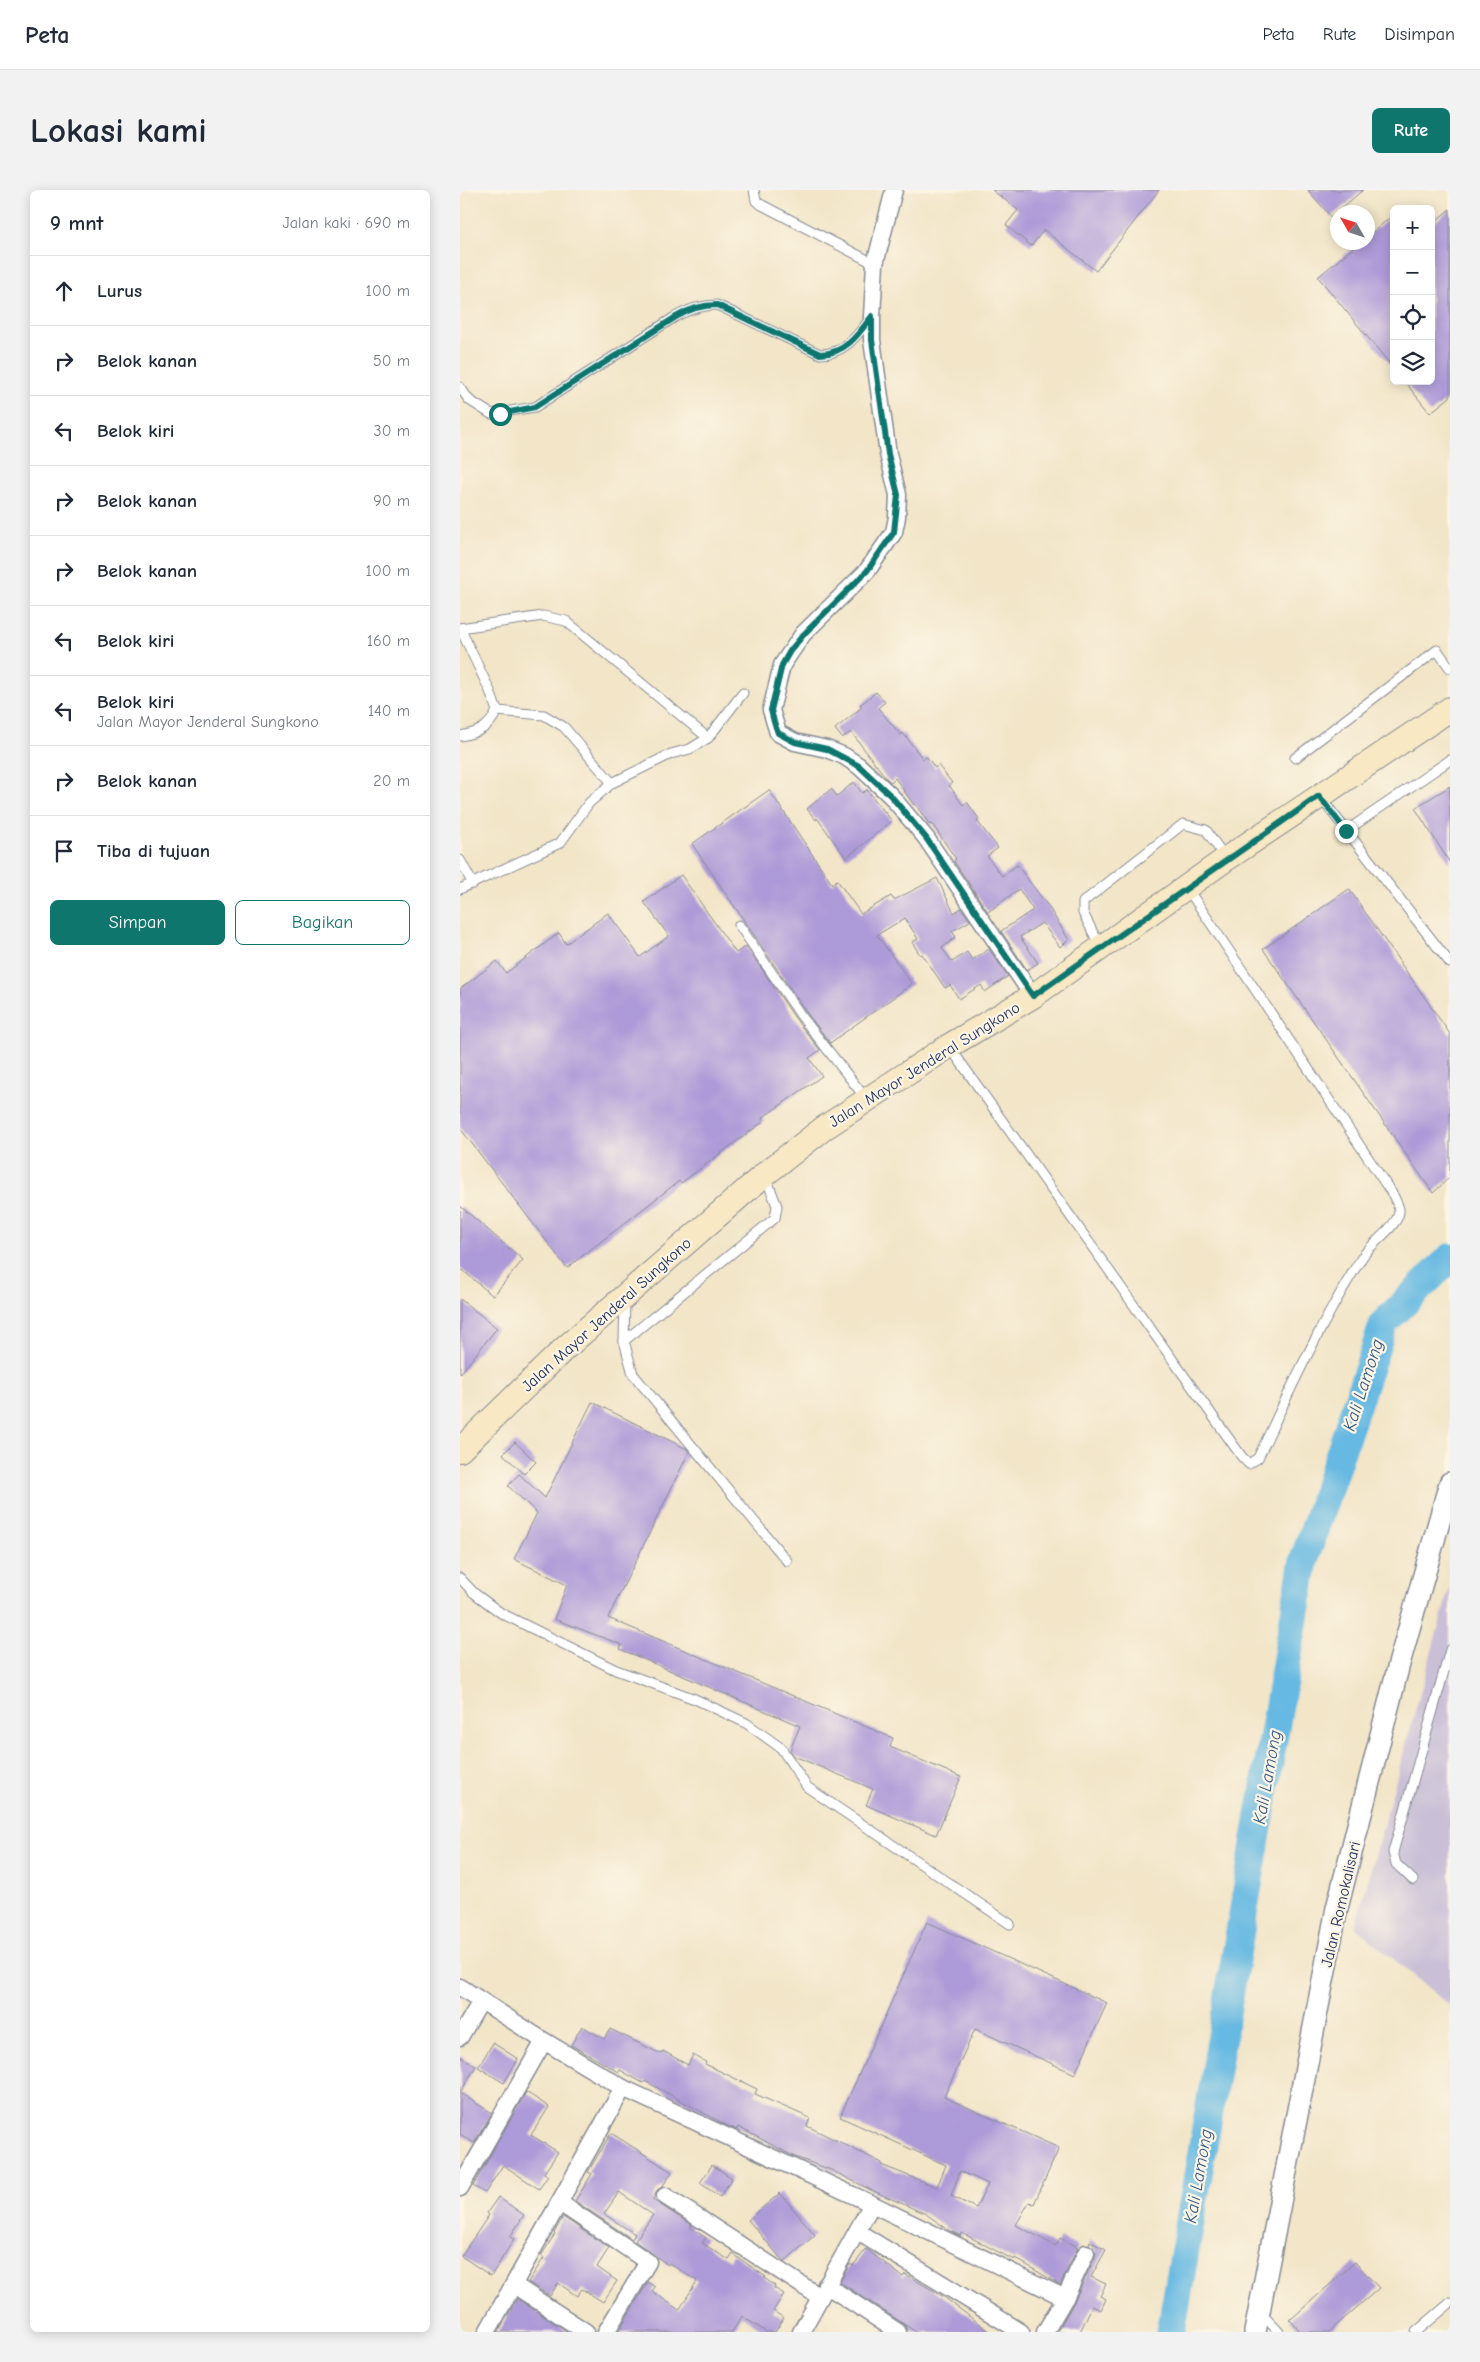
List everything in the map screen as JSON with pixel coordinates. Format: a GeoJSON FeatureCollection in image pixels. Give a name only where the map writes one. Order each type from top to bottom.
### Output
{"type":"FeatureCollection","features":[{"type":"Feature","properties":{"kind":"main road","name":"Jalan Mayor Jenderal Sungkono"},"geometry":{"type":"LineString","coordinates":[[460,1450],[564,1349],[625,1295],[765,1174],[824,1128],[949,1046],[1033,996],[1226,859],[1450,709]]}},
{"type":"Feature","properties":{"kind":"street"},"geometry":{"type":"LineString","coordinates":[[894,190],[875,264],[872,316],[872,340],[888,454],[898,495],[894,532],[867,571],[804,634],[790,651],[782,665],[771,710],[778,733],[795,742],[827,749],[859,766],[891,796],[926,838],[1033,996]]}},
{"type":"Feature","properties":{"kind":"street","name":"Jalan Romokalisari"},"geometry":{"type":"LineString","coordinates":[[1256,2332],[1337,1908],[1399,1664],[1450,1483]]}},
{"type":"Feature","properties":{"kind":"street"},"geometry":{"type":"LineString","coordinates":[[460,1987],[544,2041],[623,2088],[872,2204],[1065,2298]]}},
{"type":"Feature","properties":{"kind":"street"},"geometry":{"type":"LineString","coordinates":[[460,2037],[481,2001]]}},
{"type":"Feature","properties":{"kind":"street"},"geometry":{"type":"LineString","coordinates":[[460,2188],[544,2041]]}},
{"type":"Feature","properties":{"kind":"street"},"geometry":{"type":"LineString","coordinates":[[488,2332],[623,2088]]}},
{"type":"Feature","properties":{"kind":"street"},"geometry":{"type":"LineString","coordinates":[[665,2196],[823,2291],[898,2332]]}},
{"type":"Feature","properties":{"kind":"street"},"geometry":{"type":"LineString","coordinates":[[560,2203],[648,2262],[606,2332]]}},
{"type":"Feature","properties":{"kind":"street"},"geometry":{"type":"LineString","coordinates":[[801,2332],[872,2204]]}},
{"type":"Feature","properties":{"kind":"street"},"geometry":{"type":"LineString","coordinates":[[858,2232],[1022,2332]]}},
{"type":"Feature","properties":{"kind":"street"},"geometry":{"type":"LineString","coordinates":[[1045,2332],[1065,2298],[1086,2253]]}},
{"type":"Feature","properties":{"kind":"street"},"geometry":{"type":"LineString","coordinates":[[514,2285],[586,2332]]}},
{"type":"Feature","properties":{"kind":"lane"},"geometry":{"type":"LineString","coordinates":[[754,190],[756,201],[762,206],[875,264]]}},
{"type":"Feature","properties":{"kind":"lane"},"geometry":{"type":"LineString","coordinates":[[460,387],[469,400],[492,414],[535,407],[676,317],[690,309],[704,305],[717,305],[820,354],[831,354],[845,346],[854,339],[872,316]]}},
{"type":"Feature","properties":{"kind":"lane"},"geometry":{"type":"LineString","coordinates":[[460,404],[469,400]]}},
{"type":"Feature","properties":{"kind":"lane"},"geometry":{"type":"LineString","coordinates":[[460,736],[473,734],[491,723],[497,712],[490,691],[460,628],[543,616],[566,621],[708,738]]}},
{"type":"Feature","properties":{"kind":"lane"},"geometry":{"type":"LineString","coordinates":[[1295,758],[1437,650],[1450,668]]}},
{"type":"Feature","properties":{"kind":"lane"},"geometry":{"type":"LineString","coordinates":[[460,889],[560,843],[589,803],[612,783],[671,754],[690,749],[708,738],[743,693]]}},
{"type":"Feature","properties":{"kind":"lane"},"geometry":{"type":"LineString","coordinates":[[497,712],[544,715],[564,727],[612,783]]}},
{"type":"Feature","properties":{"kind":"lane"},"geometry":{"type":"LineString","coordinates":[[1346,831],[1450,760]]}},
{"type":"Feature","properties":{"kind":"lane"},"geometry":{"type":"LineString","coordinates":[[1319,796],[1450,963]]}},
{"type":"Feature","properties":{"kind":"lane"},"geometry":{"type":"LineString","coordinates":[[1101,947],[1083,913],[1083,902],[1184,824],[1206,830],[1226,859]]}},
{"type":"Feature","properties":{"kind":"lane"},"geometry":{"type":"LineString","coordinates":[[460,860],[472,884]]}},
{"type":"Feature","properties":{"kind":"lane"},"geometry":{"type":"LineString","coordinates":[[949,1046],[1236,1449],[1250,1464],[1258,1458],[1317,1334],[1371,1244],[1397,1222],[1399,1210],[1394,1195],[1187,888]]}},
{"type":"Feature","properties":{"kind":"lane"},"geometry":{"type":"LineString","coordinates":[[739,925],[802,1017],[867,1100]]}},
{"type":"Feature","properties":{"kind":"lane"},"geometry":{"type":"LineString","coordinates":[[624,1341],[774,1218],[777,1206],[765,1174]]}},
{"type":"Feature","properties":{"kind":"lane"},"geometry":{"type":"LineString","coordinates":[[625,1295],[624,1341],[633,1374],[787,1561]]}},
{"type":"Feature","properties":{"kind":"lane"},"geometry":{"type":"LineString","coordinates":[[460,1578],[474,1593],[501,1613],[616,1670],[695,1699],[746,1723],[781,1748],[807,1787],[1010,1924]]}},
{"type":"Feature","properties":{"kind":"lane"},"geometry":{"type":"LineString","coordinates":[[1413,1880],[1396,1864],[1392,1852],[1450,1650]]}},
{"type":"Feature","properties":{"kind":"lane"},"geometry":{"type":"LineString","coordinates":[[1416,2332],[1450,2303]]}},
{"type":"Feature","properties":{"kind":"lane"},"geometry":{"type":"LineString","coordinates":[[1259,2310],[1279,2332]]}},
{"type":"Feature","properties":{"kind":"shaded area"},"geometry":{"type":"Polygon","coordinates":[[[1450,1586],[1450,2006],[1355,1927],[1450,1586]]]}},
{"type":"Feature","properties":{"kind":"building"},"geometry":{"type":"Polygon","coordinates":[[[992,190],[1159,190],[1096,271],[1044,230],[1031,246],[1006,225],[1018,210],[992,190]]]}},
{"type":"Feature","properties":{"kind":"building"},"geometry":{"type":"Polygon","coordinates":[[[1308,190],[1363,190],[1345,205],[1330,205],[1330,216],[1308,190]]]}},
{"type":"Feature","properties":{"kind":"building"},"geometry":{"type":"Polygon","coordinates":[[[1450,209],[1450,397],[1430,413],[1407,385],[1435,385],[1435,222],[1450,209]]]}},
{"type":"Feature","properties":{"kind":"building"},"geometry":{"type":"Polygon","coordinates":[[[1390,217],[1390,364],[1318,277],[1350,250],[1375,250],[1375,230],[1390,217]]]}},
{"type":"Feature","properties":{"kind":"building"},"geometry":{"type":"Polygon","coordinates":[[[876,692],[885,702],[878,708],[901,735],[903,733],[923,759],[927,757],[935,768],[938,765],[952,783],[949,785],[963,805],[967,802],[979,819],[977,821],[998,848],[987,856],[1002,876],[1017,865],[1048,906],[1069,940],[1060,947],[1042,923],[1020,937],[1038,963],[1027,970],[1001,931],[1033,910],[1019,889],[988,912],[932,824],[930,825],[895,778],[891,782],[887,779],[851,732],[842,738],[835,729],[862,707],[860,705],[876,692]]]}},
{"type":"Feature","properties":{"kind":"building"},"geometry":{"type":"Polygon","coordinates":[[[854,782],[862,793],[867,790],[892,821],[846,858],[817,818],[816,820],[807,809],[831,789],[837,796],[854,782]]]}},
{"type":"Feature","properties":{"kind":"building"},"geometry":{"type":"Polygon","coordinates":[[[1450,786],[1450,863],[1415,808],[1450,786]]]}},
{"type":"Feature","properties":{"kind":"building"},"geometry":{"type":"Polygon","coordinates":[[[769,790],[832,884],[837,880],[861,914],[891,896],[894,900],[937,878],[954,913],[961,908],[970,921],[952,931],[956,937],[942,948],[952,962],[967,952],[972,960],[989,949],[1008,976],[985,992],[981,985],[959,999],[950,985],[945,988],[922,954],[920,955],[912,942],[918,939],[905,918],[877,935],[912,984],[830,1043],[807,1013],[692,844],[769,790]]]}},
{"type":"Feature","properties":{"kind":"building"},"geometry":{"type":"Polygon","coordinates":[[[681,875],[736,953],[746,946],[797,1021],[820,1050],[809,1058],[822,1076],[762,1118],[764,1121],[681,1183],[679,1181],[567,1268],[460,1128],[460,989],[497,961],[506,973],[559,933],[566,944],[608,913],[640,957],[669,936],[644,902],[681,875]]]}},
{"type":"Feature","properties":{"kind":"building"},"geometry":{"type":"Polygon","coordinates":[[[1349,889],[1450,1034],[1450,1177],[1433,1193],[1263,949],[1349,889]]]}},
{"type":"Feature","properties":{"kind":"building"},"geometry":{"type":"Polygon","coordinates":[[[460,1206],[523,1260],[493,1296],[460,1268],[460,1206]]]}},
{"type":"Feature","properties":{"kind":"building"},"geometry":{"type":"Polygon","coordinates":[[[460,1299],[497,1328],[460,1374],[460,1299]]]}},
{"type":"Feature","properties":{"kind":"building"},"geometry":{"type":"Polygon","coordinates":[[[592,1402],[687,1449],[689,1452],[608,1618],[893,1738],[890,1747],[961,1777],[936,1835],[866,1805],[873,1789],[794,1756],[790,1750],[800,1726],[620,1649],[622,1645],[554,1619],[567,1585],[514,1559],[537,1513],[508,1486],[519,1474],[545,1498],[592,1402]]]}},
{"type":"Feature","properties":{"kind":"building"},"geometry":{"type":"Polygon","coordinates":[[[515,1442],[536,1462],[524,1474],[503,1454],[515,1442]]]}},
{"type":"Feature","properties":{"kind":"building"},"geometry":{"type":"Polygon","coordinates":[[[927,1922],[1107,2003],[1075,2074],[975,2029],[944,2097],[1059,2148],[1034,2204],[1029,2202],[1016,2225],[1056,2246],[1060,2238],[1078,2247],[1060,2285],[1015,2258],[1014,2260],[962,2233],[961,2236],[950,2231],[926,2214],[831,2170],[795,2157],[738,2127],[737,2130],[724,2124],[645,2081],[643,2083],[620,2070],[619,2072],[571,2045],[582,2026],[604,2039],[610,2029],[661,2054],[663,2051],[688,2065],[693,2055],[706,2062],[705,2064],[757,2089],[755,2094],[810,2118],[807,2126],[882,2163],[881,2165],[937,2187],[946,2165],[840,2117],[927,1922]],[[960,2171],[951,2196],[976,2208],[988,2184],[960,2171]]]}},
{"type":"Feature","properties":{"kind":"building"},"geometry":{"type":"Polygon","coordinates":[[[493,2043],[518,2059],[504,2083],[478,2067],[493,2043]]]}},
{"type":"Feature","properties":{"kind":"building"},"geometry":{"type":"Polygon","coordinates":[[[460,2056],[476,2066],[460,2093],[460,2056]]]}},
{"type":"Feature","properties":{"kind":"building"},"geometry":{"type":"Polygon","coordinates":[[[526,2092],[549,2107],[531,2135],[558,2152],[544,2173],[548,2176],[539,2189],[503,2165],[485,2193],[473,2186],[526,2092]]]}},
{"type":"Feature","properties":{"kind":"building"},"geometry":{"type":"Polygon","coordinates":[[[460,2093],[492,2113],[474,2143],[460,2134],[460,2093]]]}},
{"type":"Feature","properties":{"kind":"building"},"geometry":{"type":"Polygon","coordinates":[[[611,2133],[672,2172],[662,2187],[657,2190],[653,2200],[692,2225],[690,2227],[706,2238],[702,2243],[729,2260],[733,2254],[766,2277],[764,2278],[775,2286],[774,2288],[784,2294],[773,2311],[784,2318],[775,2332],[766,2332],[742,2316],[732,2332],[618,2332],[648,2282],[655,2287],[652,2291],[679,2310],[697,2281],[669,2263],[668,2265],[635,2241],[653,2215],[619,2192],[604,2214],[635,2234],[632,2239],[575,2201],[592,2174],[588,2172],[611,2133]]]}},
{"type":"Feature","properties":{"kind":"building"},"geometry":{"type":"Polygon","coordinates":[[[712,2165],[732,2178],[720,2197],[700,2183],[712,2165]]]}},
{"type":"Feature","properties":{"kind":"building"},"geometry":{"type":"Polygon","coordinates":[[[780,2193],[815,2235],[784,2262],[748,2220],[780,2193]]]}},
{"type":"Feature","properties":{"kind":"building"},"geometry":{"type":"Polygon","coordinates":[[[498,2197],[524,2215],[510,2237],[514,2239],[491,2276],[461,2256],[489,2215],[487,2213],[498,2197]]]}},
{"type":"Feature","properties":{"kind":"building"},"geometry":{"type":"Polygon","coordinates":[[[563,2217],[609,2248],[597,2267],[617,2281],[603,2302],[582,2289],[577,2296],[558,2283],[550,2296],[528,2282],[544,2258],[541,2256],[563,2217]]]}},
{"type":"Feature","properties":{"kind":"building"},"geometry":{"type":"Polygon","coordinates":[[[1090,2241],[1106,2250],[1091,2277],[1106,2284],[1100,2296],[1106,2299],[1101,2310],[1092,2306],[1080,2332],[1057,2332],[1074,2302],[1095,2257],[1096,2252],[1089,2244],[1090,2241]]]}},
{"type":"Feature","properties":{"kind":"building"},"geometry":{"type":"Polygon","coordinates":[[[866,2249],[903,2277],[905,2274],[944,2297],[990,2332],[916,2332],[840,2282],[850,2264],[853,2266],[866,2249]]]}},
{"type":"Feature","properties":{"kind":"building"},"geometry":{"type":"Polygon","coordinates":[[[1355,2262],[1379,2288],[1329,2332],[1301,2332],[1290,2320],[1355,2262]]]}},
{"type":"Feature","properties":{"kind":"building"},"geometry":{"type":"Polygon","coordinates":[[[517,2299],[568,2332],[498,2332],[517,2299]]]}},
{"type":"Feature","properties":{"kind":"waterway","name":"Kali Lamong"},"geometry":{"type":"LineString","coordinates":[[1171,2332],[1304,1560],[1384,1323],[1450,1258]]}},
{"type":"Feature","properties":{"kind":"route"},"geometry":{"type":"LineString","coordinates":[[500,414],[535,407],[676,317],[690,309],[704,305],[717,305],[820,354],[831,354],[845,346],[854,339],[872,316],[872,340],[888,454],[898,495],[894,532],[867,571],[804,634],[790,651],[782,665],[771,710],[778,733],[795,742],[827,749],[844,756],[859,766],[891,796],[926,838],[1033,996],[1226,859],[1319,796],[1346,831]]}}]}
